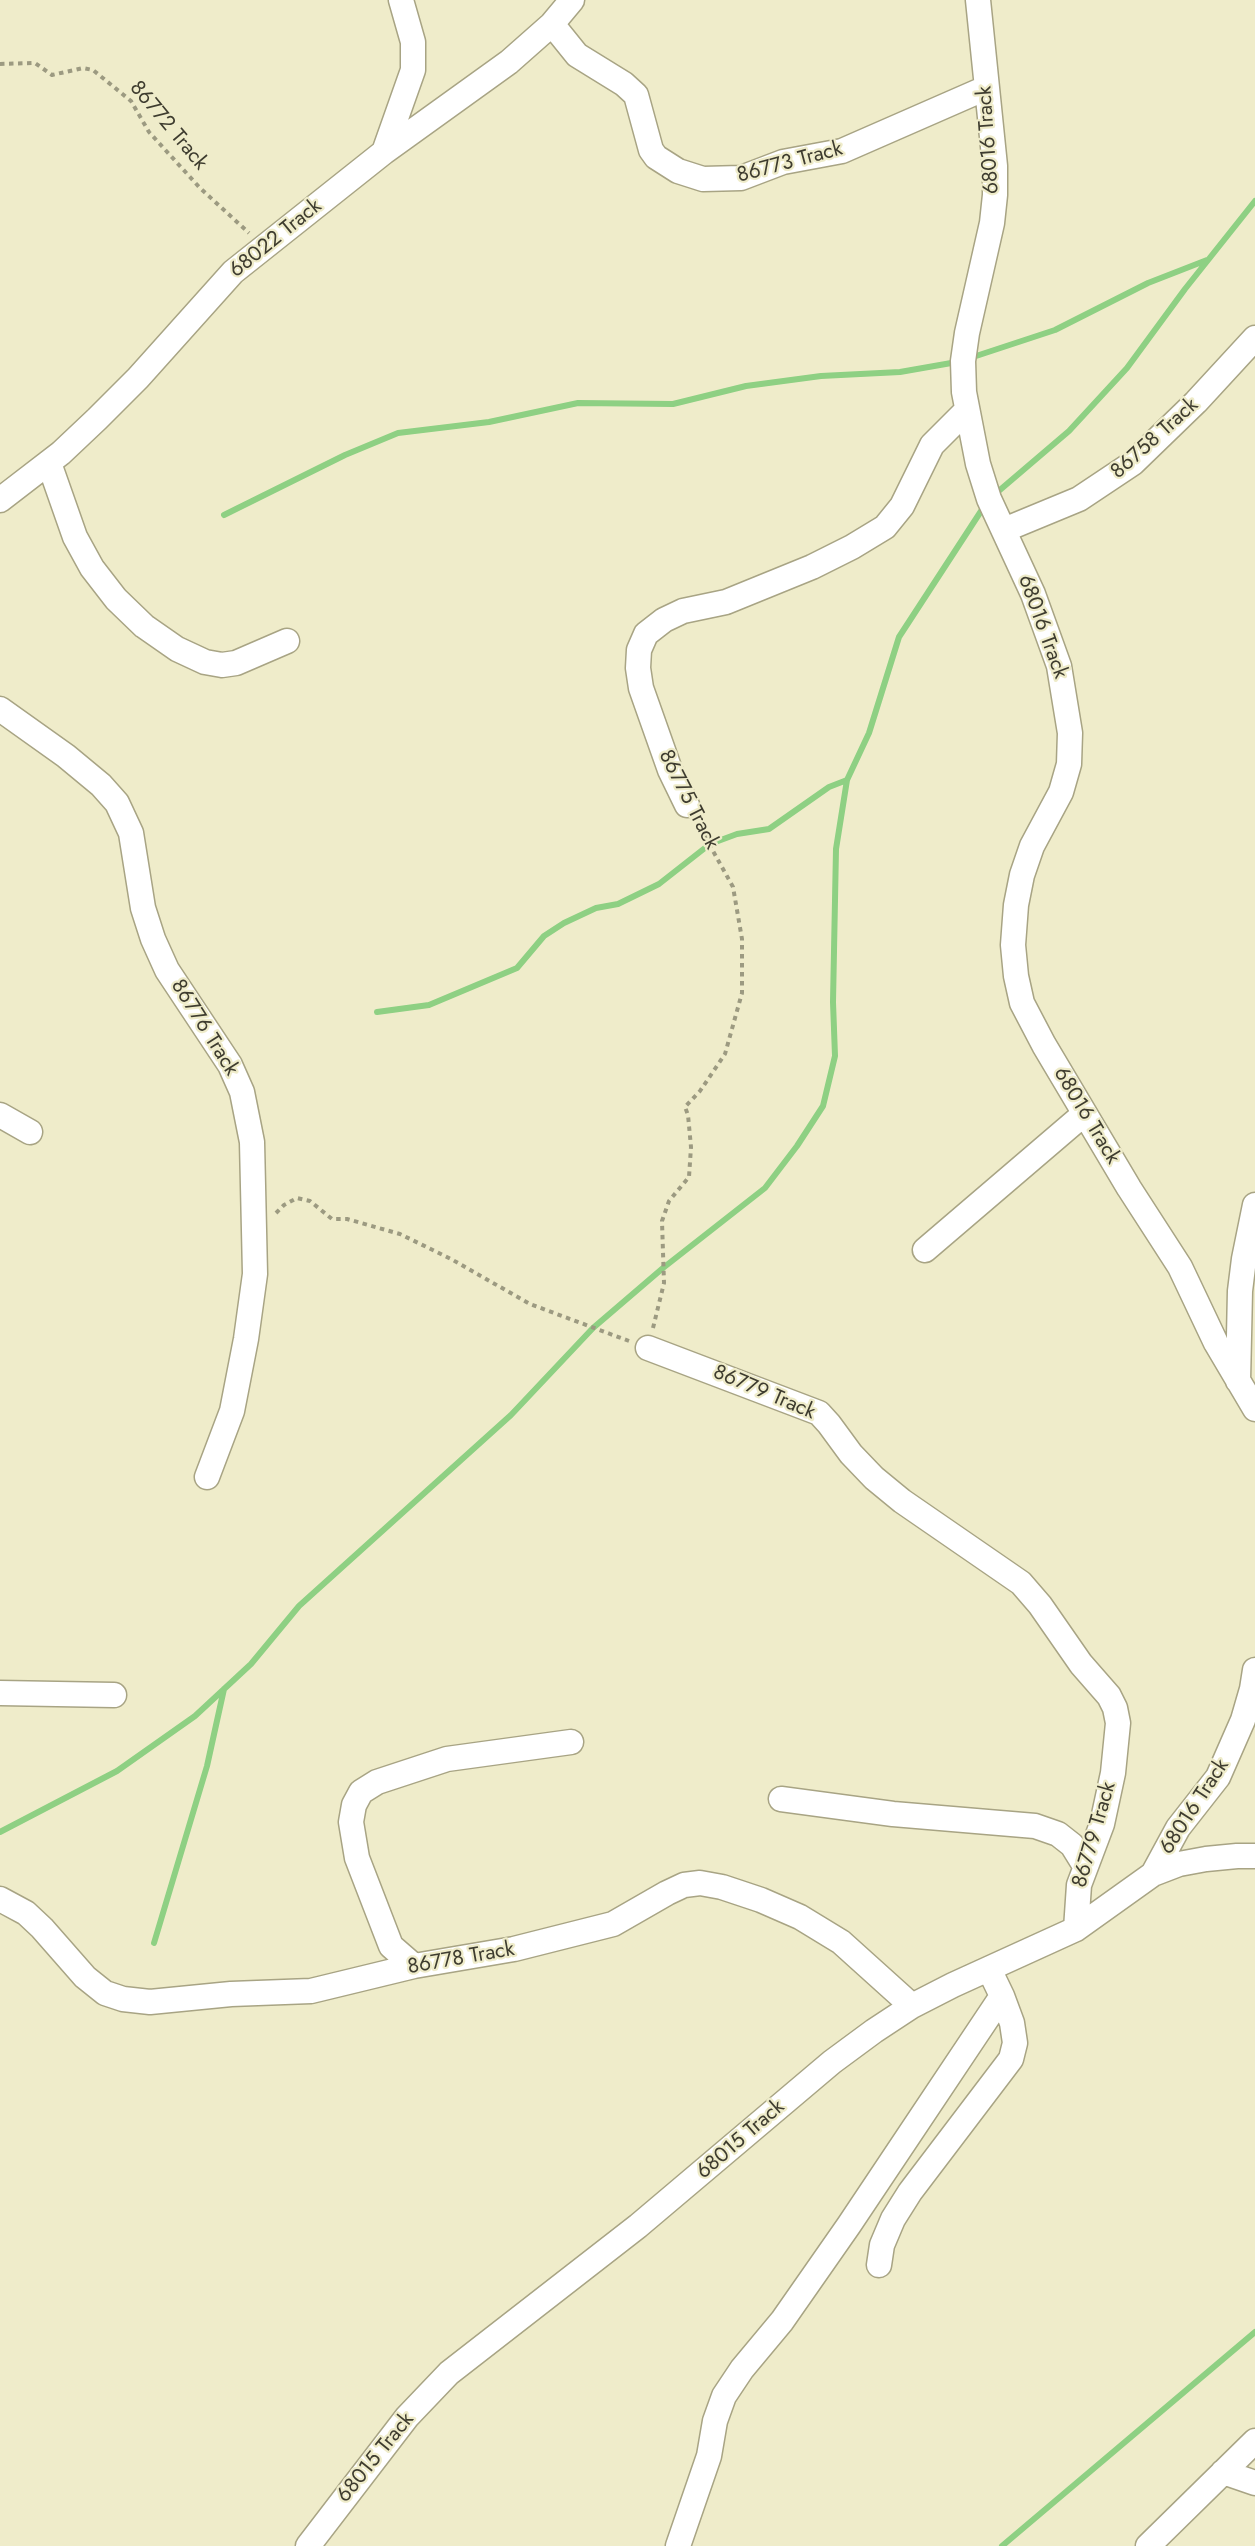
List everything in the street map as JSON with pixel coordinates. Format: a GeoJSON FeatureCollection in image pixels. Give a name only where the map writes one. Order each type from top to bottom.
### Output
{"type":"FeatureCollection","features":[{"type":"Feature","properties":{"kind":"street"},"geometry":{"type":"LineString","coordinates":[[384,152],[413,70],[413,42],[400,0]]}},
{"type":"Feature","properties":{"kind":"street","name":"68022 Track"},"geometry":{"type":"LineString","coordinates":[[0,500],[49,463],[138,378],[211,294],[263,246],[322,203],[384,152],[482,83],[552,24],[572,0]]}},
{"type":"Feature","properties":{"kind":"street","name":"68016 Track"},"geometry":{"type":"LineString","coordinates":[[978,0],[995,166],[995,195],[992,224],[963,360],[967,410],[978,464],[989,499],[1033,594],[1059,666],[1070,733],[1069,764],[1060,792],[1032,846],[1022,875],[1016,905],[1013,945],[1016,976],[1022,1003],[1044,1045],[1084,1114],[1180,1267],[1215,1343],[1255,1409]]}},
{"type":"Feature","properties":{"kind":"street","name":"86773 Track"},"geometry":{"type":"LineString","coordinates":[[552,24],[577,55],[624,84],[636,95],[651,150],[656,157],[678,171],[703,179],[741,178],[783,162],[842,151],[986,88]]}},
{"type":"Feature","properties":{"kind":"street","name":"86758 Track"},"geometry":{"type":"LineString","coordinates":[[1004,530],[1079,499],[1133,464],[1255,339]]}},
{"type":"Feature","properties":{"kind":"street","name":"86775 Track"},"geometry":{"type":"LineString","coordinates":[[687,805],[669,770],[641,688],[638,668],[639,650],[646,634],[664,620],[682,611],[726,602],[791,576],[852,547],[885,527],[902,506],[932,446],[967,410]]}},
{"type":"Feature","properties":{"kind":"street"},"geometry":{"type":"LineString","coordinates":[[49,463],[75,537],[92,568],[117,599],[144,626],[177,649],[205,662],[222,665],[236,663],[287,641]]}},
{"type":"Feature","properties":{"kind":"street","name":"86776 Track"},"geometry":{"type":"LineString","coordinates":[[0,709],[66,756],[101,785],[117,803],[125,817],[135,854],[143,908],[153,939],[168,970],[230,1065],[242,1092],[252,1142],[255,1274],[232,1411],[207,1477]]}},
{"type":"Feature","properties":{"kind":"street"},"geometry":{"type":"LineString","coordinates":[[925,1250],[1084,1114]]}},
{"type":"Feature","properties":{"kind":"street"},"geometry":{"type":"LineString","coordinates":[[0,1115],[30,1132]]}},
{"type":"Feature","properties":{"kind":"street"},"geometry":{"type":"LineString","coordinates":[[1238,1383],[1240,1291],[1255,1205]]}},
{"type":"Feature","properties":{"kind":"street","name":"86779 Track"},"geometry":{"type":"LineString","coordinates":[[648,1348],[819,1413],[851,1454],[874,1478],[902,1501],[1021,1583],[1040,1605],[1081,1664],[1109,1696],[1115,1708],[1118,1723],[1113,1773],[1102,1824],[1084,1866],[1079,1885],[1076,1929]]}},
{"type":"Feature","properties":{"kind":"street","name":"68016 Track"},"geometry":{"type":"LineString","coordinates":[[1153,1874],[1178,1828],[1218,1777],[1231,1750],[1252,1689],[1255,1670]]}},
{"type":"Feature","properties":{"kind":"street"},"geometry":{"type":"LineString","coordinates":[[0,1693],[114,1695]]}},
{"type":"Feature","properties":{"kind":"street"},"geometry":{"type":"LineString","coordinates":[[414,1966],[400,1956],[392,1946],[357,1858],[351,1822],[354,1805],[361,1792],[377,1782],[447,1759],[571,1742]]}},
{"type":"Feature","properties":{"kind":"street"},"geometry":{"type":"LineString","coordinates":[[781,1799],[893,1814],[1035,1826],[1058,1834],[1072,1845],[1084,1866]]}},
{"type":"Feature","properties":{"kind":"street","name":"68015 Track"},"geometry":{"type":"LineString","coordinates":[[308,2546],[407,2417],[449,2373],[647,2219],[832,2062],[912,2006],[1076,1929],[1153,1874],[1179,1864],[1206,1859],[1255,1857]]}},
{"type":"Feature","properties":{"kind":"street","name":"86778 Track"},"geometry":{"type":"LineString","coordinates":[[0,1899],[21,1910],[42,1928],[85,1977],[105,1993],[123,1999],[150,2002],[231,1994],[311,1991],[414,1966],[514,1949],[613,1924],[667,1893],[684,1885],[700,1883],[722,1887],[761,1900],[800,1917],[841,1942],[912,2006]]}},
{"type":"Feature","properties":{"kind":"street"},"geometry":{"type":"LineString","coordinates":[[879,2265],[882,2245],[893,2219],[910,2192],[1011,2060],[1015,2043],[1012,2023],[989,1969]]}},
{"type":"Feature","properties":{"kind":"street"},"geometry":{"type":"LineString","coordinates":[[678,2546],[709,2456],[715,2421],[724,2396],[742,2369],[782,2321],[849,2225],[1002,1996]]}},
{"type":"Feature","properties":{"kind":"street"},"geometry":{"type":"LineString","coordinates":[[1148,2546],[1255,2441]]}},
{"type":"Feature","properties":{"kind":"street"},"geometry":{"type":"LineString","coordinates":[[1223,2472],[1255,2483]]}},
{"type":"Feature","properties":{"kind":"path","name":"86772 Track"},"geometry":{"type":"LineString","coordinates":[[0,64],[35,63],[52,75],[83,68],[93,70],[111,82],[131,101],[149,132],[200,188],[263,246]]}},
{"type":"Feature","properties":{"kind":"path","name":"86775 Track"},"geometry":{"type":"LineString","coordinates":[[648,1348],[664,1283],[662,1221],[669,1201],[690,1177],[691,1147],[685,1107],[700,1091],[725,1054],[742,993],[742,939],[733,887],[687,805]]}},
{"type":"Feature","properties":{"kind":"path"},"geometry":{"type":"LineString","coordinates":[[254,1230],[262,1226],[284,1205],[297,1198],[310,1201],[332,1219],[347,1219],[400,1234],[451,1259],[530,1304],[648,1348]]}},
{"type":"Feature","properties":{"kind":"waterway"},"geometry":{"type":"LineString","coordinates":[[994,495],[1069,431],[1127,368],[1185,289],[1255,201]]}},
{"type":"Feature","properties":{"kind":"waterway"},"geometry":{"type":"LineString","coordinates":[[970,358],[1055,330],[1148,283],[1207,260]]}},
{"type":"Feature","properties":{"kind":"waterway"},"geometry":{"type":"LineString","coordinates":[[224,515],[345,455],[398,433],[489,422],[578,403],[673,404],[746,386],[821,376],[900,372],[957,362]]}},
{"type":"Feature","properties":{"kind":"waterway"},"geometry":{"type":"LineString","coordinates":[[0,1832],[117,1771],[195,1716],[251,1664],[299,1606],[511,1415],[593,1328],[663,1268],[765,1188],[797,1146],[823,1106],[835,1056],[833,1002],[836,849],[847,780],[869,733],[899,637],[985,505]]}},
{"type":"Feature","properties":{"kind":"waterway"},"geometry":{"type":"LineString","coordinates":[[377,1012],[429,1005],[517,968],[544,936],[564,923],[596,908],[618,904],[659,884],[710,844],[737,834],[769,829],[829,787],[847,780]]}},
{"type":"Feature","properties":{"kind":"waterway"},"geometry":{"type":"LineString","coordinates":[[154,1943],[207,1766],[224,1689]]}},
{"type":"Feature","properties":{"kind":"waterway"},"geometry":{"type":"LineString","coordinates":[[1002,2546],[1255,2332]]}}]}
